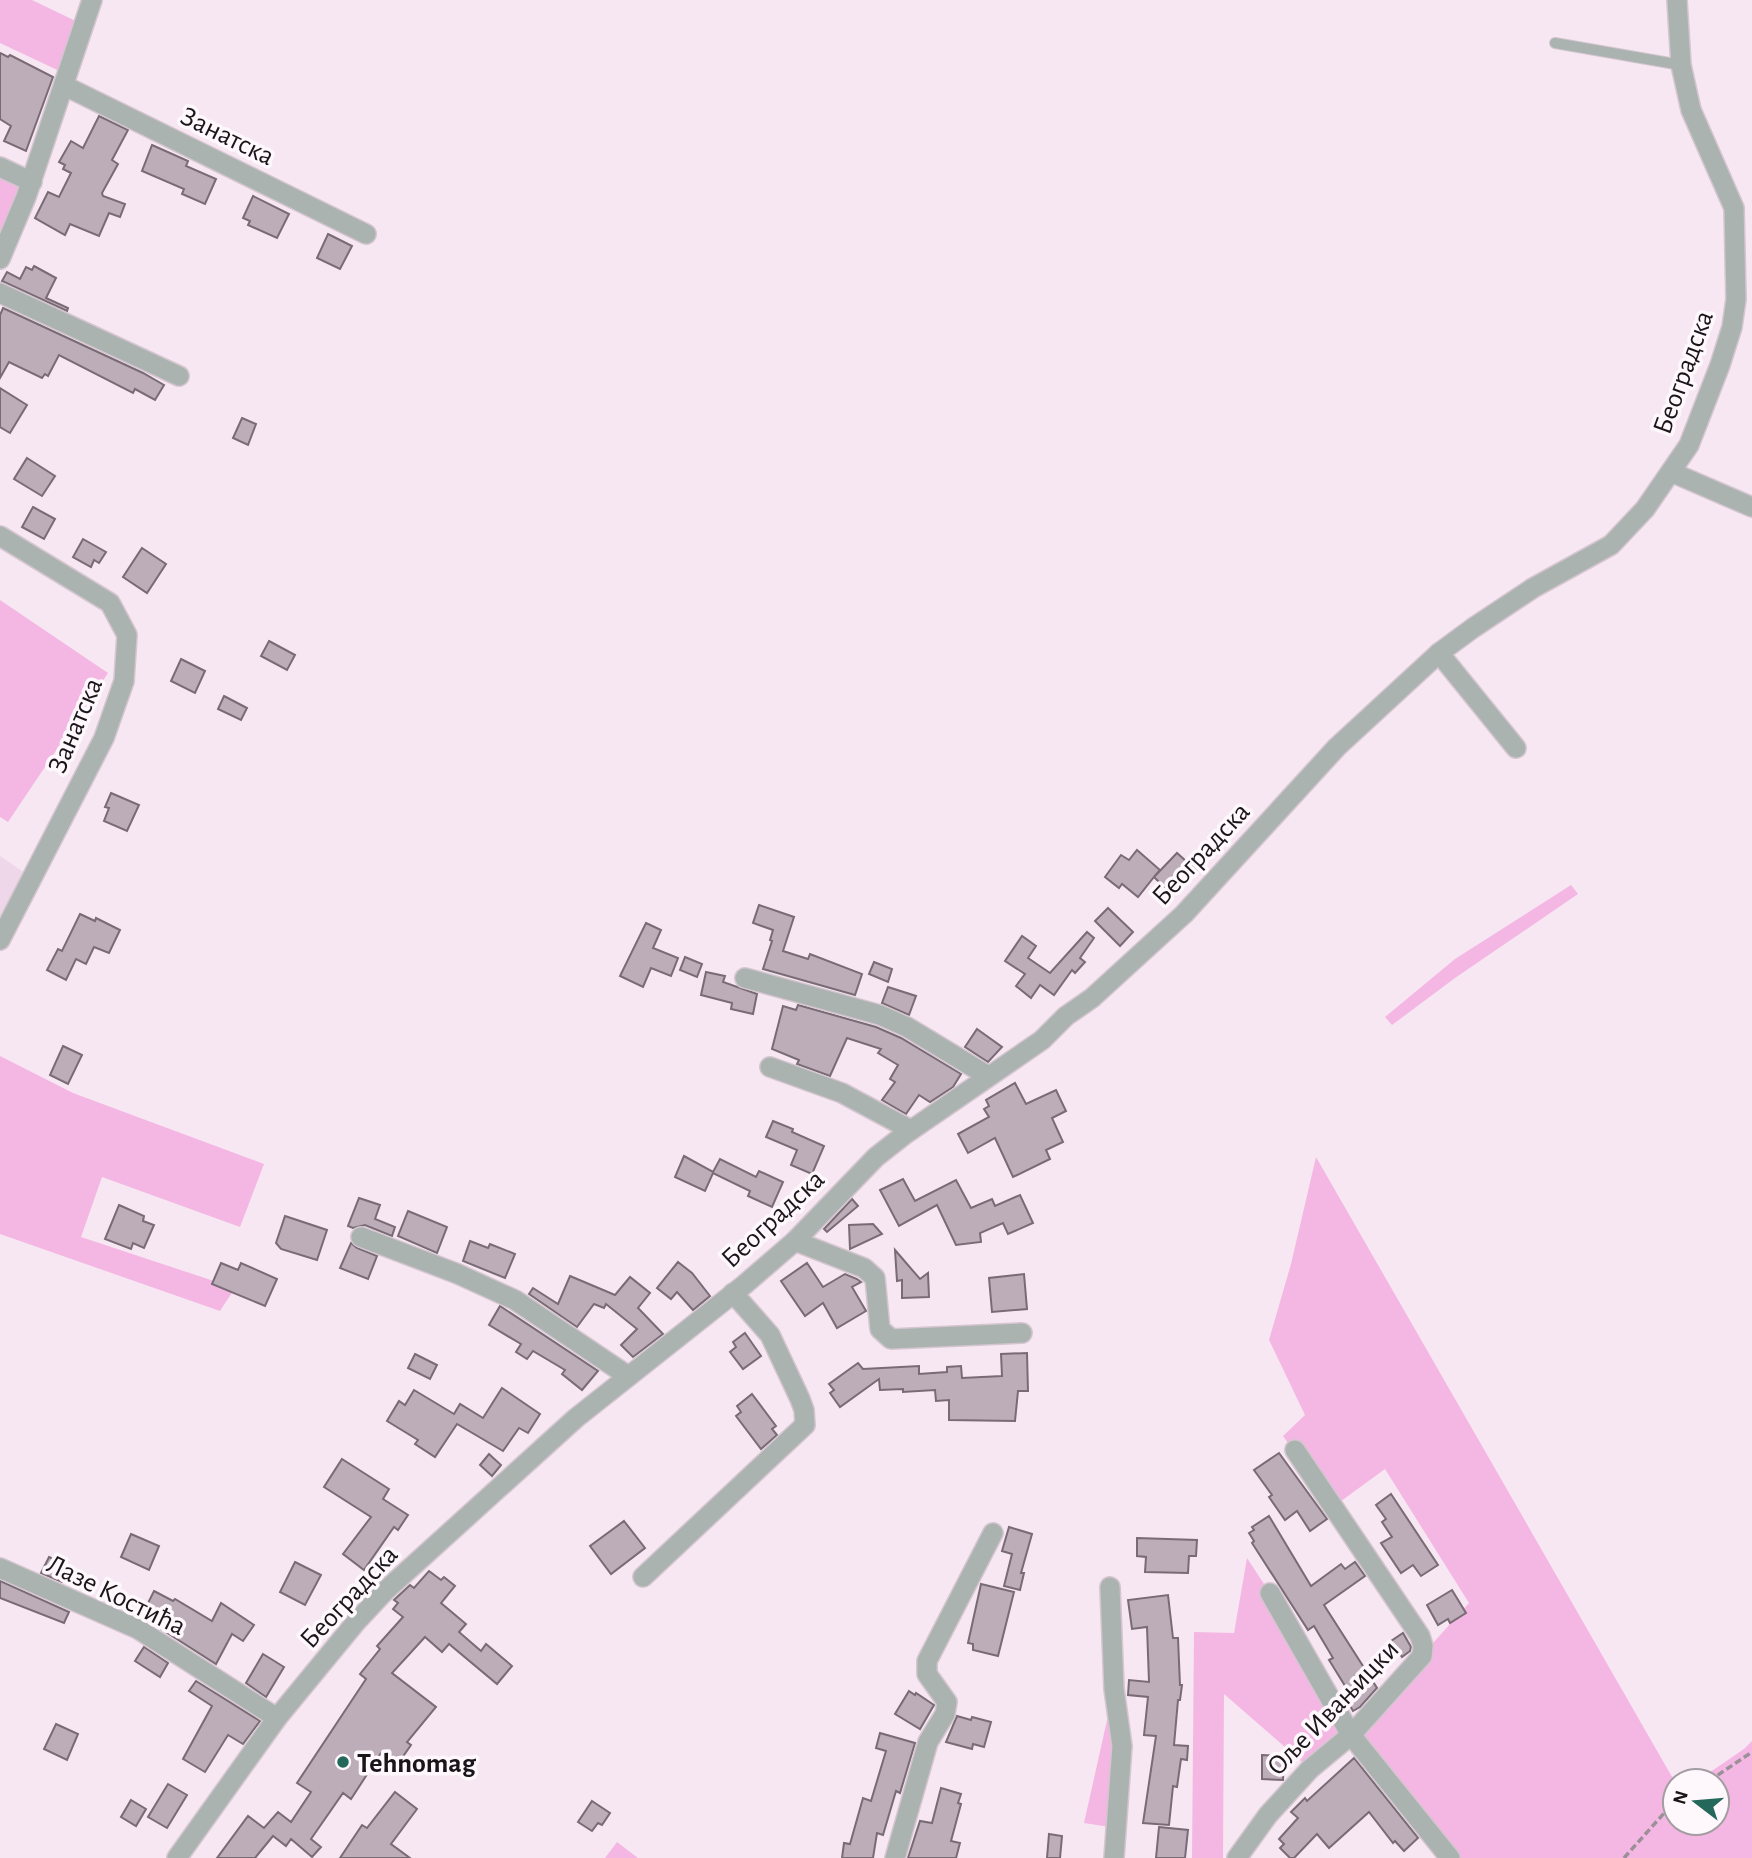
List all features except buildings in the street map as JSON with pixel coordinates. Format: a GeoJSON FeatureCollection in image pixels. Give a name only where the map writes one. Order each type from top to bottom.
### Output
{"type":"FeatureCollection","features":[{"type":"Feature","properties":{"kind":"street"},"geometry":{"type":"LineString","coordinates":[[0,259],[32,182],[92,0]]}},
{"type":"Feature","properties":{"kind":"street","name":"Београдска"},"geometry":{"type":"LineString","coordinates":[[177,1858],[277,1718],[385,1591],[576,1418],[795,1241],[857,1176],[911,1130],[1042,1040],[1066,1016],[1092,998],[1185,914],[1337,747],[1439,653],[1533,588],[1611,545],[1645,509],[1689,445],[1732,327],[1736,299],[1734,208],[1691,110],[1681,65],[1677,0]]}},
{"type":"Feature","properties":{"kind":"street","name":"Занатска"},"geometry":{"type":"LineString","coordinates":[[65,86],[366,234]]}},
{"type":"Feature","properties":{"kind":"street"},"geometry":{"type":"LineString","coordinates":[[0,167],[32,182]]}},
{"type":"Feature","properties":{"kind":"street"},"geometry":{"type":"LineString","coordinates":[[0,293],[179,376]]}},
{"type":"Feature","properties":{"kind":"street"},"geometry":{"type":"LineString","coordinates":[[1671,472],[1752,507]]}},
{"type":"Feature","properties":{"kind":"street","name":"Занатска"},"geometry":{"type":"LineString","coordinates":[[0,536],[110,603],[127,635],[124,681],[104,738],[0,940]]}},
{"type":"Feature","properties":{"kind":"street"},"geometry":{"type":"LineString","coordinates":[[1439,653],[1516,748]]}},
{"type":"Feature","properties":{"kind":"street"},"geometry":{"type":"LineString","coordinates":[[745,978],[880,1015],[907,1027],[988,1076]]}},
{"type":"Feature","properties":{"kind":"street"},"geometry":{"type":"LineString","coordinates":[[771,1067],[842,1093],[911,1130]]}},
{"type":"Feature","properties":{"kind":"street"},"geometry":{"type":"LineString","coordinates":[[361,1237],[458,1274],[515,1300],[628,1376]]}},
{"type":"Feature","properties":{"kind":"street"},"geometry":{"type":"LineString","coordinates":[[795,1241],[871,1273],[875,1278],[880,1329],[891,1339],[1022,1333]]}},
{"type":"Feature","properties":{"kind":"street"},"geometry":{"type":"LineString","coordinates":[[643,1577],[805,1425],[800,1399],[770,1335],[733,1293]]}},
{"type":"Feature","properties":{"kind":"street","name":"Оље Ивањицки"},"geometry":{"type":"LineString","coordinates":[[1237,1858],[1268,1815],[1310,1769],[1351,1735],[1422,1656],[1420,1636],[1295,1450]]}},
{"type":"Feature","properties":{"kind":"street"},"geometry":{"type":"LineString","coordinates":[[895,1858],[928,1742],[945,1714],[947,1702],[927,1674],[927,1661],[993,1533]]}},
{"type":"Feature","properties":{"kind":"street","name":"Лазе Костића"},"geometry":{"type":"LineString","coordinates":[[0,1568],[138,1629],[277,1718]]}},
{"type":"Feature","properties":{"kind":"street"},"geometry":{"type":"LineString","coordinates":[[1110,1587],[1114,1689],[1122,1746],[1114,1858]]}},
{"type":"Feature","properties":{"kind":"street"},"geometry":{"type":"LineString","coordinates":[[1270,1593],[1351,1735],[1450,1858]]}},
{"type":"Feature","properties":{"kind":"lane"},"geometry":{"type":"LineString","coordinates":[[1555,43],[1681,65]]}},
{"type":"Feature","properties":{"kind":"path"},"geometry":{"type":"LineString","coordinates":[[1730,1767],[1752,1752]]}},
{"type":"Feature","properties":{"kind":"path"},"geometry":{"type":"LineString","coordinates":[[1623,1858],[1661,1816]]}},
{"type":"Feature","properties":{"kind":"shaded area"},"geometry":{"type":"Polygon","coordinates":[[[0,0],[32,0],[84,25],[68,75],[0,43],[0,0]]]}},
{"type":"Feature","properties":{"kind":"shaded area"},"geometry":{"type":"Polygon","coordinates":[[[0,167],[32,182],[0,239],[0,167]]]}},
{"type":"Feature","properties":{"kind":"shaded area"},"geometry":{"type":"Polygon","coordinates":[[[0,600],[108,673],[8,822],[0,817],[0,600]]]}},
{"type":"Feature","properties":{"kind":"shaded area"},"geometry":{"type":"Polygon","coordinates":[[[0,856],[32,878],[0,940],[0,856]]]}},
{"type":"Feature","properties":{"kind":"shaded area"},"geometry":{"type":"Polygon","coordinates":[[[1571,885],[1578,894],[1455,978],[1392,1025],[1385,1017],[1455,959],[1571,885]]]}},
{"type":"Feature","properties":{"kind":"shaded area"},"geometry":{"type":"Polygon","coordinates":[[[0,1056],[73,1093],[264,1164],[240,1227],[102,1177],[81,1237],[235,1288],[220,1311],[0,1234],[0,1056]]]}},
{"type":"Feature","properties":{"kind":"shaded area"},"geometry":{"type":"Polygon","coordinates":[[[1316,1157],[1666,1767],[1661,1767],[1661,1837],[1731,1837],[1731,1767],[1718,1767],[1752,1741],[1752,1858],[1450,1858],[1351,1735],[1310,1769],[1224,1694],[1223,1858],[1192,1858],[1194,1632],[1234,1633],[1247,1558],[1351,1734],[1469,1603],[1385,1469],[1333,1507],[1283,1436],[1305,1415],[1269,1340],[1291,1264],[1316,1157]]]}},
{"type":"Feature","properties":{"kind":"shaded area"},"geometry":{"type":"Polygon","coordinates":[[[1114,1689],[1116,1828],[1084,1823],[1114,1689]]]}},
{"type":"Feature","properties":{"kind":"shaded area"},"geometry":{"type":"Polygon","coordinates":[[[617,1842],[638,1858],[605,1858],[617,1842]]]}},
{"type":"Feature","properties":{"kind":"place","name":"Tehnomag"},"geometry":{"type":"Point","coordinates":[343,1762]}}]}
